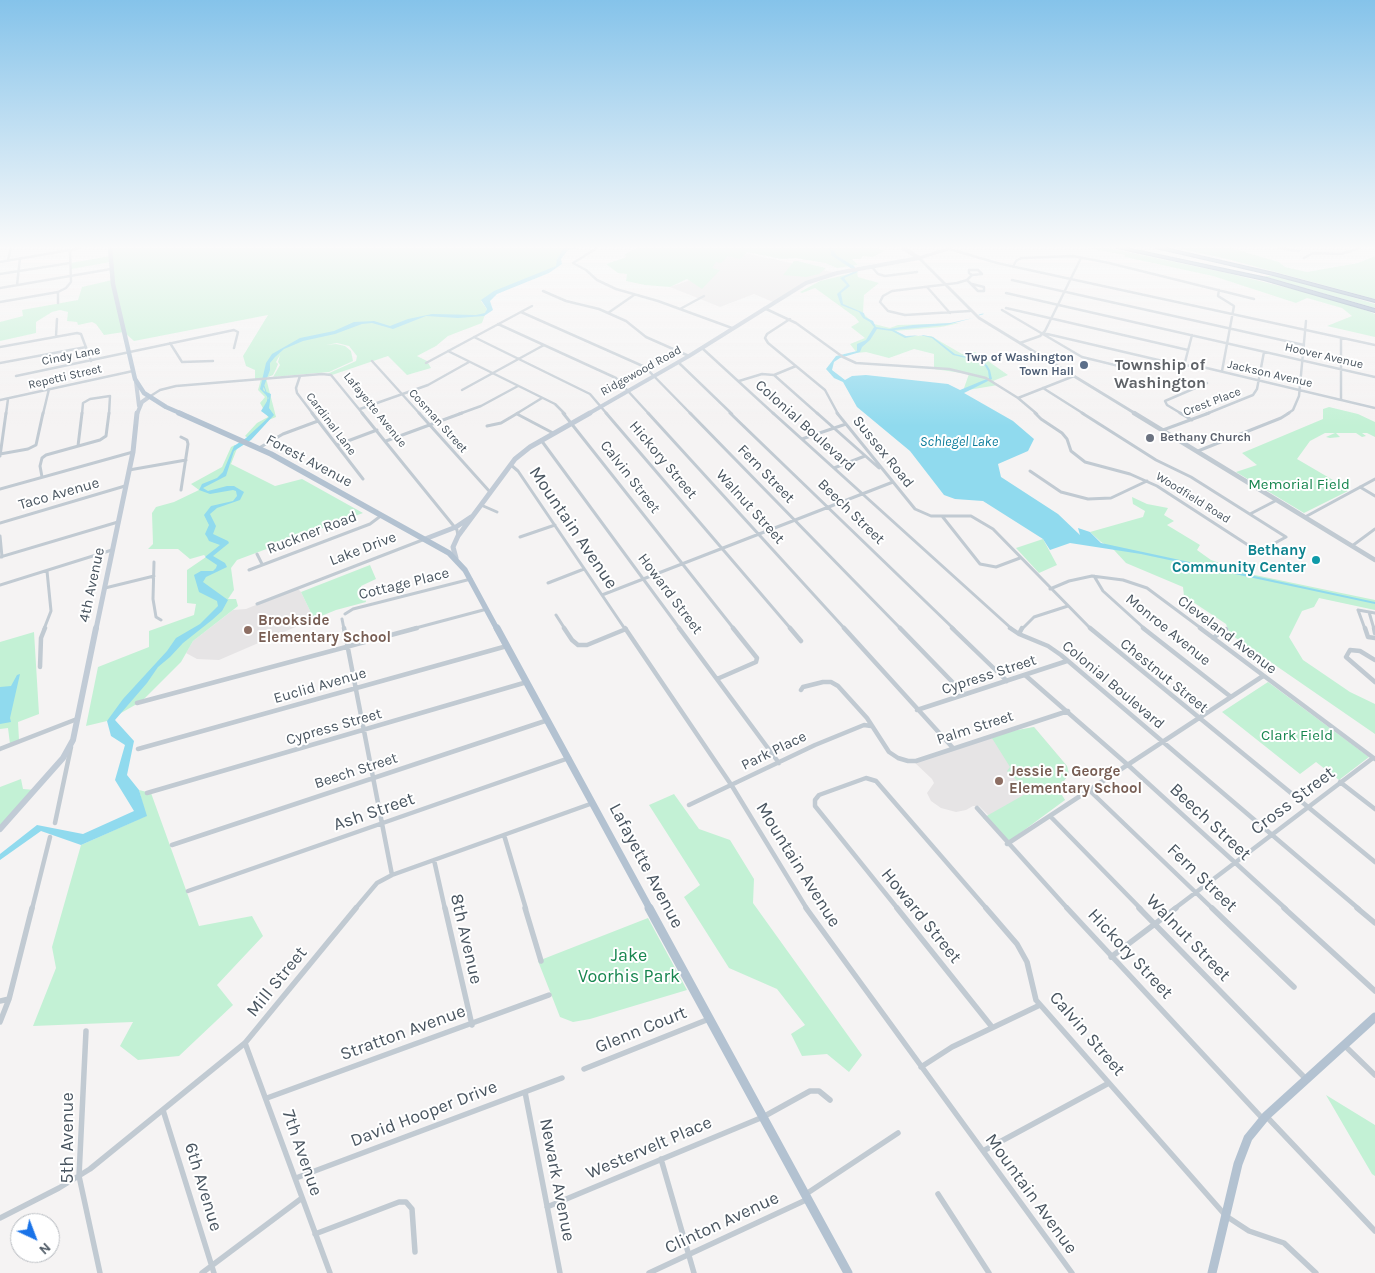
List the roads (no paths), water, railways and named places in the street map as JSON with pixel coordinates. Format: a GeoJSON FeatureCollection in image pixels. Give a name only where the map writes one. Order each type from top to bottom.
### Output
{"type":"FeatureCollection","features":[{"type":"Feature","properties":{"kind":"highway"},"geometry":{"type":"LineString","coordinates":[[1363,307],[1375,311]]}},
{"type":"Feature","properties":{"kind":"main road"},"geometry":{"type":"LineString","coordinates":[[118,307],[140,406]]}},
{"type":"Feature","properties":{"kind":"main road","name":"Ridgewood Road"},"geometry":{"type":"LineString","coordinates":[[458,536],[490,492],[524,451],[702,348],[764,308]]}},
{"type":"Feature","properties":{"kind":"main road"},"geometry":{"type":"LineString","coordinates":[[136,382],[148,396]]}},
{"type":"Feature","properties":{"kind":"main road","name":"4th Avenue"},"geometry":{"type":"LineString","coordinates":[[73,740],[133,452],[137,412],[148,396]]}},
{"type":"Feature","properties":{"kind":"main road","name":"Forest Avenue"},"geometry":{"type":"LineString","coordinates":[[148,396],[166,407],[257,447],[455,557]]}},
{"type":"Feature","properties":{"kind":"main road","name":"Lake Drive"},"geometry":{"type":"LineString","coordinates":[[425,539],[454,528],[476,512]]}},
{"type":"Feature","properties":{"kind":"main road"},"geometry":{"type":"LineString","coordinates":[[455,557],[454,547],[458,536]]}},
{"type":"Feature","properties":{"kind":"main road","name":"Lafayette Avenue"},"geometry":{"type":"LineString","coordinates":[[455,557],[471,579],[848,1273]]}},
{"type":"Feature","properties":{"kind":"main road"},"geometry":{"type":"LineString","coordinates":[[0,829],[63,758],[73,740]]}},
{"type":"Feature","properties":{"kind":"main road"},"geometry":{"type":"LineString","coordinates":[[1212,1273],[1242,1151],[1248,1138],[1265,1117],[1375,1017]]}},
{"type":"Feature","properties":{"kind":"street"},"geometry":{"type":"LineString","coordinates":[[426,363],[529,307]]}},
{"type":"Feature","properties":{"kind":"street"},"geometry":{"type":"LineString","coordinates":[[588,307],[608,313],[630,323],[646,337],[688,356]]}},
{"type":"Feature","properties":{"kind":"street"},"geometry":{"type":"LineString","coordinates":[[608,313],[616,307]]}},
{"type":"Feature","properties":{"kind":"street"},"geometry":{"type":"LineString","coordinates":[[676,307],[732,328]]}},
{"type":"Feature","properties":{"kind":"street"},"geometry":{"type":"LineString","coordinates":[[884,307],[888,311],[904,315],[970,311]]}},
{"type":"Feature","properties":{"kind":"street"},"geometry":{"type":"LineString","coordinates":[[945,307],[950,313]]}},
{"type":"Feature","properties":{"kind":"street"},"geometry":{"type":"LineString","coordinates":[[966,307],[1020,344],[1375,560]]}},
{"type":"Feature","properties":{"kind":"street"},"geometry":{"type":"LineString","coordinates":[[1020,344],[1043,333],[1057,307]]}},
{"type":"Feature","properties":{"kind":"street","name":"Hoover Avenue"},"geometry":{"type":"LineString","coordinates":[[1069,307],[1375,377]]}},
{"type":"Feature","properties":{"kind":"street"},"geometry":{"type":"LineString","coordinates":[[1133,307],[1304,345]]}},
{"type":"Feature","properties":{"kind":"street"},"geometry":{"type":"LineString","coordinates":[[1202,307],[1375,345]]}},
{"type":"Feature","properties":{"kind":"street"},"geometry":{"type":"LineString","coordinates":[[1222,371],[1233,307]]}},
{"type":"Feature","properties":{"kind":"street","name":"Woodfield Road"},"geometry":{"type":"LineString","coordinates":[[764,308],[790,319],[851,362],[865,365],[949,370],[980,376],[990,380],[1018,398],[1041,419],[1065,436],[1071,451],[1081,460],[1147,481],[1251,547],[1266,548],[1286,537],[1250,514]]}},
{"type":"Feature","properties":{"kind":"street"},"geometry":{"type":"LineString","coordinates":[[1006,308],[1188,350]]}},
{"type":"Feature","properties":{"kind":"street"},"geometry":{"type":"LineString","coordinates":[[1002,310],[1082,357],[1127,368]]}},
{"type":"Feature","properties":{"kind":"street","name":"Fern Street"},"geometry":{"type":"LineString","coordinates":[[521,312],[645,367],[793,521],[964,694]]}},
{"type":"Feature","properties":{"kind":"street"},"geometry":{"type":"LineString","coordinates":[[56,336],[57,319]]}},
{"type":"Feature","properties":{"kind":"street","name":"Sussex Road"},"geometry":{"type":"LineString","coordinates":[[790,319],[769,332],[765,338],[770,346],[825,390],[831,405],[918,512],[931,516],[942,516]]}},
{"type":"Feature","properties":{"kind":"street"},"geometry":{"type":"LineString","coordinates":[[1198,452],[1286,415],[1295,406],[1299,390],[1306,321]]}},
{"type":"Feature","properties":{"kind":"street","name":"Walnut Street"},"geometry":{"type":"LineString","coordinates":[[498,324],[616,378],[953,748]]}},
{"type":"Feature","properties":{"kind":"street","name":"Cindy Lane"},"geometry":{"type":"LineString","coordinates":[[16,376],[236,330],[238,332],[234,348]]}},
{"type":"Feature","properties":{"kind":"street"},"geometry":{"type":"LineString","coordinates":[[0,347],[80,333],[91,361]]}},
{"type":"Feature","properties":{"kind":"street","name":"Jackson Avenue"},"geometry":{"type":"LineString","coordinates":[[1043,333],[1184,366],[1194,365],[1222,371],[1375,408]]}},
{"type":"Feature","properties":{"kind":"street"},"geometry":{"type":"LineString","coordinates":[[1184,366],[1192,335]]}},
{"type":"Feature","properties":{"kind":"street","name":"Hickory Street"},"geometry":{"type":"LineString","coordinates":[[474,337],[587,392],[801,641]]}},
{"type":"Feature","properties":{"kind":"street"},"geometry":{"type":"LineString","coordinates":[[1341,338],[1341,400]]}},
{"type":"Feature","properties":{"kind":"street"},"geometry":{"type":"LineString","coordinates":[[170,344],[182,362],[213,361]]}},
{"type":"Feature","properties":{"kind":"street"},"geometry":{"type":"LineString","coordinates":[[462,390],[544,345]]}},
{"type":"Feature","properties":{"kind":"street"},"geometry":{"type":"LineString","coordinates":[[0,363],[86,346]]}},
{"type":"Feature","properties":{"kind":"street","name":"Colonial Boulevard"},"geometry":{"type":"LineString","coordinates":[[702,348],[1003,623],[1019,634],[1048,646],[1067,661],[1375,923]]}},
{"type":"Feature","properties":{"kind":"street","name":"Calvin Street"},"geometry":{"type":"LineString","coordinates":[[448,351],[556,404],[572,422],[757,660],[717,679]]}},
{"type":"Feature","properties":{"kind":"street","name":"Crest Place"},"geometry":{"type":"LineString","coordinates":[[1163,430],[1250,397],[1258,389],[1264,352]]}},
{"type":"Feature","properties":{"kind":"street","name":"Cosman Street"},"geometry":{"type":"LineString","coordinates":[[372,361],[490,492]]}},
{"type":"Feature","properties":{"kind":"street"},"geometry":{"type":"LineString","coordinates":[[360,409],[436,381],[469,362]]}},
{"type":"Feature","properties":{"kind":"street","name":"Beech Street"},"geometry":{"type":"LineString","coordinates":[[678,362],[1007,680]]}},
{"type":"Feature","properties":{"kind":"street"},"geometry":{"type":"LineString","coordinates":[[739,381],[762,374],[774,375],[796,366]]}},
{"type":"Feature","properties":{"kind":"street","name":"Repetti Street"},"geometry":{"type":"LineString","coordinates":[[0,400],[133,371]]}},
{"type":"Feature","properties":{"kind":"street","name":"Lafayette Avenue"},"geometry":{"type":"LineString","coordinates":[[148,396],[160,390],[176,386],[323,374],[333,376],[458,532],[458,536]]}},
{"type":"Feature","properties":{"kind":"street"},"geometry":{"type":"LineString","coordinates":[[774,375],[888,476]]}},
{"type":"Feature","properties":{"kind":"street","name":"Cardinal Lane"},"geometry":{"type":"LineString","coordinates":[[300,376],[296,388],[297,393],[363,480]]}},
{"type":"Feature","properties":{"kind":"street"},"geometry":{"type":"LineString","coordinates":[[1018,398],[1074,376]]}},
{"type":"Feature","properties":{"kind":"street"},"geometry":{"type":"LineString","coordinates":[[1192,420],[1167,405],[1165,401],[1207,383]]}},
{"type":"Feature","properties":{"kind":"street"},"geometry":{"type":"LineString","coordinates":[[386,441],[481,406],[518,386]]}},
{"type":"Feature","properties":{"kind":"street"},"geometry":{"type":"LineString","coordinates":[[1044,388],[1156,460],[1191,477],[1250,514],[1277,500]]}},
{"type":"Feature","properties":{"kind":"street"},"geometry":{"type":"LineString","coordinates":[[8,398],[0,455],[28,449],[36,445],[49,389]]}},
{"type":"Feature","properties":{"kind":"street"},"geometry":{"type":"LineString","coordinates":[[42,477],[40,466],[44,456],[100,440],[106,436],[111,398],[106,396],[90,398],[83,403],[78,446]]}},
{"type":"Feature","properties":{"kind":"street"},"geometry":{"type":"LineString","coordinates":[[487,426],[501,423],[542,398]]}},
{"type":"Feature","properties":{"kind":"street"},"geometry":{"type":"LineString","coordinates":[[517,414],[553,433]]}},
{"type":"Feature","properties":{"kind":"street"},"geometry":{"type":"LineString","coordinates":[[257,447],[283,434],[318,421]]}},
{"type":"Feature","properties":{"kind":"street"},"geometry":{"type":"LineString","coordinates":[[802,439],[846,424]]}},
{"type":"Feature","properties":{"kind":"street"},"geometry":{"type":"LineString","coordinates":[[337,445],[377,430]]}},
{"type":"Feature","properties":{"kind":"street"},"geometry":{"type":"LineString","coordinates":[[180,437],[188,442],[180,490]]}},
{"type":"Feature","properties":{"kind":"street","name":"Howard Street"},"geometry":{"type":"LineString","coordinates":[[541,440],[779,762]]}},
{"type":"Feature","properties":{"kind":"street"},"geometry":{"type":"LineString","coordinates":[[0,489],[133,452]]}},
{"type":"Feature","properties":{"kind":"street"},"geometry":{"type":"LineString","coordinates":[[834,468],[865,456]]}},
{"type":"Feature","properties":{"kind":"street"},"geometry":{"type":"LineString","coordinates":[[129,470],[186,460]]}},
{"type":"Feature","properties":{"kind":"street","name":"Mountain Avenue"},"geometry":{"type":"LineString","coordinates":[[511,465],[518,470],[732,786],[809,912],[1072,1273]]}},
{"type":"Feature","properties":{"kind":"street"},"geometry":{"type":"LineString","coordinates":[[1030,471],[1068,495],[1088,499],[1111,498],[1147,481]]}},
{"type":"Feature","properties":{"kind":"street"},"geometry":{"type":"LineString","coordinates":[[1305,517],[1375,479]]}},
{"type":"Feature","properties":{"kind":"street"},"geometry":{"type":"LineString","coordinates":[[602,595],[893,482]]}},
{"type":"Feature","properties":{"kind":"street","name":"Taco Avenue"},"geometry":{"type":"LineString","coordinates":[[0,523],[125,486]]}},
{"type":"Feature","properties":{"kind":"street"},"geometry":{"type":"LineString","coordinates":[[1360,487],[1375,496]]}},
{"type":"Feature","properties":{"kind":"street"},"geometry":{"type":"LineString","coordinates":[[481,505],[497,512]]}},
{"type":"Feature","properties":{"kind":"street","name":"Ruckner Road"},"geometry":{"type":"LineString","coordinates":[[249,570],[370,524],[382,515]]}},
{"type":"Feature","properties":{"kind":"street","name":"Chestnut Street"},"geometry":{"type":"LineString","coordinates":[[942,516],[965,515],[975,518],[994,529],[1050,589],[1105,642],[1375,862]]}},
{"type":"Feature","properties":{"kind":"street"},"geometry":{"type":"LineString","coordinates":[[942,516],[980,564],[996,567],[1020,558]]}},
{"type":"Feature","properties":{"kind":"street"},"geometry":{"type":"LineString","coordinates":[[0,536],[1,557],[118,522]]}},
{"type":"Feature","properties":{"kind":"street"},"geometry":{"type":"LineString","coordinates":[[520,537],[555,525]]}},
{"type":"Feature","properties":{"kind":"street"},"geometry":{"type":"LineString","coordinates":[[1352,546],[1375,529]]}},
{"type":"Feature","properties":{"kind":"street","name":"Lake Drive"},"geometry":{"type":"LineString","coordinates":[[257,604],[425,539]]}},
{"type":"Feature","properties":{"kind":"street"},"geometry":{"type":"LineString","coordinates":[[0,585],[112,550]]}},
{"type":"Feature","properties":{"kind":"street"},"geometry":{"type":"LineString","coordinates":[[258,554],[262,564]]}},
{"type":"Feature","properties":{"kind":"street"},"geometry":{"type":"LineString","coordinates":[[154,562],[153,599],[156,617],[162,620]]}},
{"type":"Feature","properties":{"kind":"street"},"geometry":{"type":"LineString","coordinates":[[548,584],[584,569]]}},
{"type":"Feature","properties":{"kind":"street"},"geometry":{"type":"LineString","coordinates":[[40,667],[41,638],[51,611],[47,571]]}},
{"type":"Feature","properties":{"kind":"street"},"geometry":{"type":"LineString","coordinates":[[105,588],[154,576]]}},
{"type":"Feature","properties":{"kind":"street","name":"Cleveland Avenue"},"geometry":{"type":"LineString","coordinates":[[1050,589],[1069,581],[1094,576],[1123,580],[1147,588],[1374,758]]}},
{"type":"Feature","properties":{"kind":"street","name":"Monroe Avenue"},"geometry":{"type":"LineString","coordinates":[[1094,576],[1103,591],[1148,632],[1231,697]]}},
{"type":"Feature","properties":{"kind":"street","name":"Cottage Place"},"geometry":{"type":"LineString","coordinates":[[345,614],[353,609],[471,579]]}},
{"type":"Feature","properties":{"kind":"street"},"geometry":{"type":"LineString","coordinates":[[1019,634],[1024,625],[1034,617],[1050,610],[1068,606]]}},
{"type":"Feature","properties":{"kind":"street"},"geometry":{"type":"LineString","coordinates":[[136,703],[487,609]]}},
{"type":"Feature","properties":{"kind":"street"},"geometry":{"type":"LineString","coordinates":[[1375,613],[1358,610],[1368,637],[1375,638]]}},
{"type":"Feature","properties":{"kind":"street"},"geometry":{"type":"LineString","coordinates":[[1369,612],[1375,633]]}},
{"type":"Feature","properties":{"kind":"street"},"geometry":{"type":"LineString","coordinates":[[556,615],[572,640],[578,645],[587,645],[626,629]]}},
{"type":"Feature","properties":{"kind":"street"},"geometry":{"type":"LineString","coordinates":[[342,619],[392,875]]}},
{"type":"Feature","properties":{"kind":"street"},"geometry":{"type":"LineString","coordinates":[[1213,638],[1226,629]]}},
{"type":"Feature","properties":{"kind":"street","name":"Euclid Avenue"},"geometry":{"type":"LineString","coordinates":[[138,749],[507,646]]}},
{"type":"Feature","properties":{"kind":"street"},"geometry":{"type":"LineString","coordinates":[[1375,660],[1360,651],[1350,650],[1346,656],[1375,682]]}},
{"type":"Feature","properties":{"kind":"street","name":"Cypress Street"},"geometry":{"type":"LineString","coordinates":[[917,710],[1067,661]]}},
{"type":"Feature","properties":{"kind":"street","name":"Beech Street"},"geometry":{"type":"LineString","coordinates":[[1026,675],[1128,765],[1375,991]]}},
{"type":"Feature","properties":{"kind":"street"},"geometry":{"type":"LineString","coordinates":[[1007,844],[1264,676]]}},
{"type":"Feature","properties":{"kind":"street","name":"Cypress Street"},"geometry":{"type":"LineString","coordinates":[[147,793],[527,682]]}},
{"type":"Feature","properties":{"kind":"street"},"geometry":{"type":"LineString","coordinates":[[801,690],[806,686],[823,682],[834,683],[871,726]]}},
{"type":"Feature","properties":{"kind":"street","name":"Palm Street"},"geometry":{"type":"LineString","coordinates":[[871,726],[880,736],[890,753],[903,760],[913,761],[1068,711]]}},
{"type":"Feature","properties":{"kind":"street"},"geometry":{"type":"LineString","coordinates":[[0,750],[77,719]]}},
{"type":"Feature","properties":{"kind":"street","name":"Beech Street"},"geometry":{"type":"LineString","coordinates":[[172,845],[548,720]]}},
{"type":"Feature","properties":{"kind":"street","name":"Park Place"},"geometry":{"type":"LineString","coordinates":[[689,805],[779,762],[864,725],[871,726]]}},
{"type":"Feature","properties":{"kind":"street","name":"4th Avenue"},"geometry":{"type":"LineString","coordinates":[[54,823],[73,740]]}},
{"type":"Feature","properties":{"kind":"street","name":"Ash Street"},"geometry":{"type":"LineString","coordinates":[[188,891],[569,758]]}},
{"type":"Feature","properties":{"kind":"street","name":"Cross Street"},"geometry":{"type":"LineString","coordinates":[[1111,957],[1374,758]]}},
{"type":"Feature","properties":{"kind":"street","name":"Howard Street"},"geometry":{"type":"LineString","coordinates":[[874,780],[866,778],[816,797],[815,806],[992,1027]]}},
{"type":"Feature","properties":{"kind":"street","name":"Calvin Street"},"geometry":{"type":"LineString","coordinates":[[874,780],[1017,944],[1026,962],[1036,1000],[1040,1005],[1226,1216],[1249,1231],[1279,1241],[1292,1248],[1316,1273]]}},
{"type":"Feature","properties":{"kind":"street"},"geometry":{"type":"LineString","coordinates":[[1340,782],[1375,809]]}},
{"type":"Feature","properties":{"kind":"street","name":"Fern Street"},"geometry":{"type":"LineString","coordinates":[[1089,790],[1294,987]]}},
{"type":"Feature","properties":{"kind":"street","name":"Mill Street"},"geometry":{"type":"LineString","coordinates":[[0,1218],[79,1176],[245,1043],[372,888],[392,875],[593,803]]}},
{"type":"Feature","properties":{"kind":"street","name":"Hickory Street"},"geometry":{"type":"LineString","coordinates":[[976,808],[1111,957],[1375,1231]]}},
{"type":"Feature","properties":{"kind":"street","name":"Walnut Street"},"geometry":{"type":"LineString","coordinates":[[1050,816],[1307,1079]]}},
{"type":"Feature","properties":{"kind":"street"},"geometry":{"type":"LineString","coordinates":[[504,835],[541,960]]}},
{"type":"Feature","properties":{"kind":"street"},"geometry":{"type":"LineString","coordinates":[[0,1022],[9,999],[50,837]]}},
{"type":"Feature","properties":{"kind":"street","name":"8th Avenue"},"geometry":{"type":"LineString","coordinates":[[434,860],[472,1024]]}},
{"type":"Feature","properties":{"kind":"street","name":"Stratton Avenue"},"geometry":{"type":"LineString","coordinates":[[267,1098],[548,995]]}},
{"type":"Feature","properties":{"kind":"street"},"geometry":{"type":"LineString","coordinates":[[0,1000],[9,999]]}},
{"type":"Feature","properties":{"kind":"street"},"geometry":{"type":"LineString","coordinates":[[921,1067],[952,1047],[1040,1005]]}},
{"type":"Feature","properties":{"kind":"street","name":"Glenn Court"},"geometry":{"type":"LineString","coordinates":[[584,1070],[709,1019]]}},
{"type":"Feature","properties":{"kind":"street","name":"5th Avenue"},"geometry":{"type":"LineString","coordinates":[[86,1031],[79,1176],[100,1273]]}},
{"type":"Feature","properties":{"kind":"street","name":"7th Avenue"},"geometry":{"type":"LineString","coordinates":[[245,1043],[267,1098],[330,1273]]}},
{"type":"Feature","properties":{"kind":"street"},"geometry":{"type":"LineString","coordinates":[[1344,1045],[1375,1075]]}},
{"type":"Feature","properties":{"kind":"street","name":"David Hooper Drive"},"geometry":{"type":"LineString","coordinates":[[296,1178],[562,1078]]}},
{"type":"Feature","properties":{"kind":"street"},"geometry":{"type":"LineString","coordinates":[[983,1151],[1109,1083]]}},
{"type":"Feature","properties":{"kind":"street","name":"Westervelt Place"},"geometry":{"type":"LineString","coordinates":[[547,1207],[762,1117],[810,1091],[820,1091],[830,1100]]}},
{"type":"Feature","properties":{"kind":"street","name":"Newark Avenue"},"geometry":{"type":"LineString","coordinates":[[525,1092],[560,1273]]}},
{"type":"Feature","properties":{"kind":"street","name":"6th Avenue"},"geometry":{"type":"LineString","coordinates":[[163,1110],[213,1270]]}},
{"type":"Feature","properties":{"kind":"street","name":"Clinton Avenue"},"geometry":{"type":"LineString","coordinates":[[649,1273],[806,1197],[898,1133]]}},
{"type":"Feature","properties":{"kind":"street"},"geometry":{"type":"LineString","coordinates":[[661,1159],[694,1273]]}},
{"type":"Feature","properties":{"kind":"street"},"geometry":{"type":"LineString","coordinates":[[938,1194],[989,1273]]}},
{"type":"Feature","properties":{"kind":"street"},"geometry":{"type":"LineString","coordinates":[[202,1273],[213,1270],[302,1198]]}},
{"type":"Feature","properties":{"kind":"street"},"geometry":{"type":"LineString","coordinates":[[316,1234],[399,1202],[406,1202],[412,1209],[415,1252]]}},
{"type":"Feature","properties":{"kind":"water"},"geometry":{"type":"Polygon","coordinates":[[[486,307],[492,307],[493,310],[484,316],[458,318],[426,316],[393,329],[372,323],[362,324],[335,334],[303,341],[284,349],[275,357],[270,363],[270,370],[263,389],[271,394],[269,408],[274,415],[251,440],[234,451],[226,476],[203,488],[208,491],[234,486],[244,492],[240,500],[217,508],[210,514],[216,526],[213,534],[229,543],[213,556],[225,563],[227,567],[206,577],[203,582],[228,600],[222,611],[183,643],[158,667],[147,683],[115,720],[134,741],[127,775],[139,790],[147,816],[81,845],[41,831],[0,860],[0,854],[37,825],[83,834],[134,811],[115,780],[125,745],[111,736],[107,721],[123,699],[167,651],[176,638],[200,624],[218,606],[217,601],[199,592],[194,575],[201,571],[213,571],[217,565],[205,557],[220,545],[209,541],[205,534],[209,525],[204,515],[211,506],[233,501],[237,496],[236,491],[233,490],[210,494],[199,490],[202,484],[217,478],[223,472],[234,446],[269,417],[261,411],[269,398],[260,389],[266,363],[272,354],[300,338],[334,331],[354,322],[374,321],[390,326],[408,319],[432,314],[476,315],[485,313],[486,307]]]}},
{"type":"Feature","properties":{"kind":"water","name":"Schlegel Lake"},"geometry":{"type":"Polygon","coordinates":[[[847,307],[864,313],[865,317],[873,321],[876,327],[889,329],[913,325],[950,323],[973,318],[947,325],[894,330],[906,336],[919,335],[905,338],[892,331],[877,329],[860,352],[840,358],[834,362],[832,370],[845,380],[852,376],[866,375],[948,384],[960,390],[989,378],[985,366],[975,360],[953,355],[932,338],[921,335],[933,337],[955,354],[976,359],[987,365],[992,379],[964,393],[1013,421],[1034,439],[1028,451],[998,464],[1001,477],[1058,514],[1080,535],[1078,528],[1090,532],[1101,543],[1375,602],[1375,604],[1141,554],[1070,543],[1050,550],[1043,539],[983,501],[955,499],[944,495],[910,451],[857,407],[843,382],[834,378],[826,369],[836,356],[857,351],[857,344],[866,340],[874,327],[859,312],[847,307]]]}},
{"type":"Feature","properties":{"kind":"water"},"geometry":{"type":"Polygon","coordinates":[[[20,674],[10,718],[11,722],[0,724],[0,687],[11,686],[17,675],[20,674]]]}},
{"type":"Feature","properties":{"kind":"waterway"},"geometry":{"type":"LineString","coordinates":[[979,315],[983,314]]}},
{"type":"Feature","properties":{"kind":"waterway"},"geometry":{"type":"LineString","coordinates":[[264,386],[268,398],[267,404]]}},
{"type":"Feature","properties":{"kind":"place","name":"Twp of Washington Town Hall"},"geometry":{"type":"Point","coordinates":[1084,365]}},
{"type":"Feature","properties":{"kind":"place","name":"Bethany Church"},"geometry":{"type":"Point","coordinates":[1150,438]}},
{"type":"Feature","properties":{"kind":"place","name":"Bethany Community Center"},"geometry":{"type":"Point","coordinates":[1316,560]}},
{"type":"Feature","properties":{"kind":"place","name":"Brookside Elementary School"},"geometry":{"type":"Point","coordinates":[248,630]}},
{"type":"Feature","properties":{"kind":"place","name":"Jessie F. George Elementary School"},"geometry":{"type":"Point","coordinates":[999,781]}},
{"type":"Feature","properties":{"kind":"district","name":"Township of Washington"},"geometry":{"type":"Point","coordinates":[1160,374]}},
{"type":"Feature","properties":{"kind":"park label","name":"Memorial Field"},"geometry":{"type":"Point","coordinates":[1299,485]}},
{"type":"Feature","properties":{"kind":"park label","name":"Clark Field"},"geometry":{"type":"Point","coordinates":[1297,736]}},
{"type":"Feature","properties":{"kind":"park label","name":"Jake Voorhis Park"},"geometry":{"type":"Point","coordinates":[629,966]}}]}
